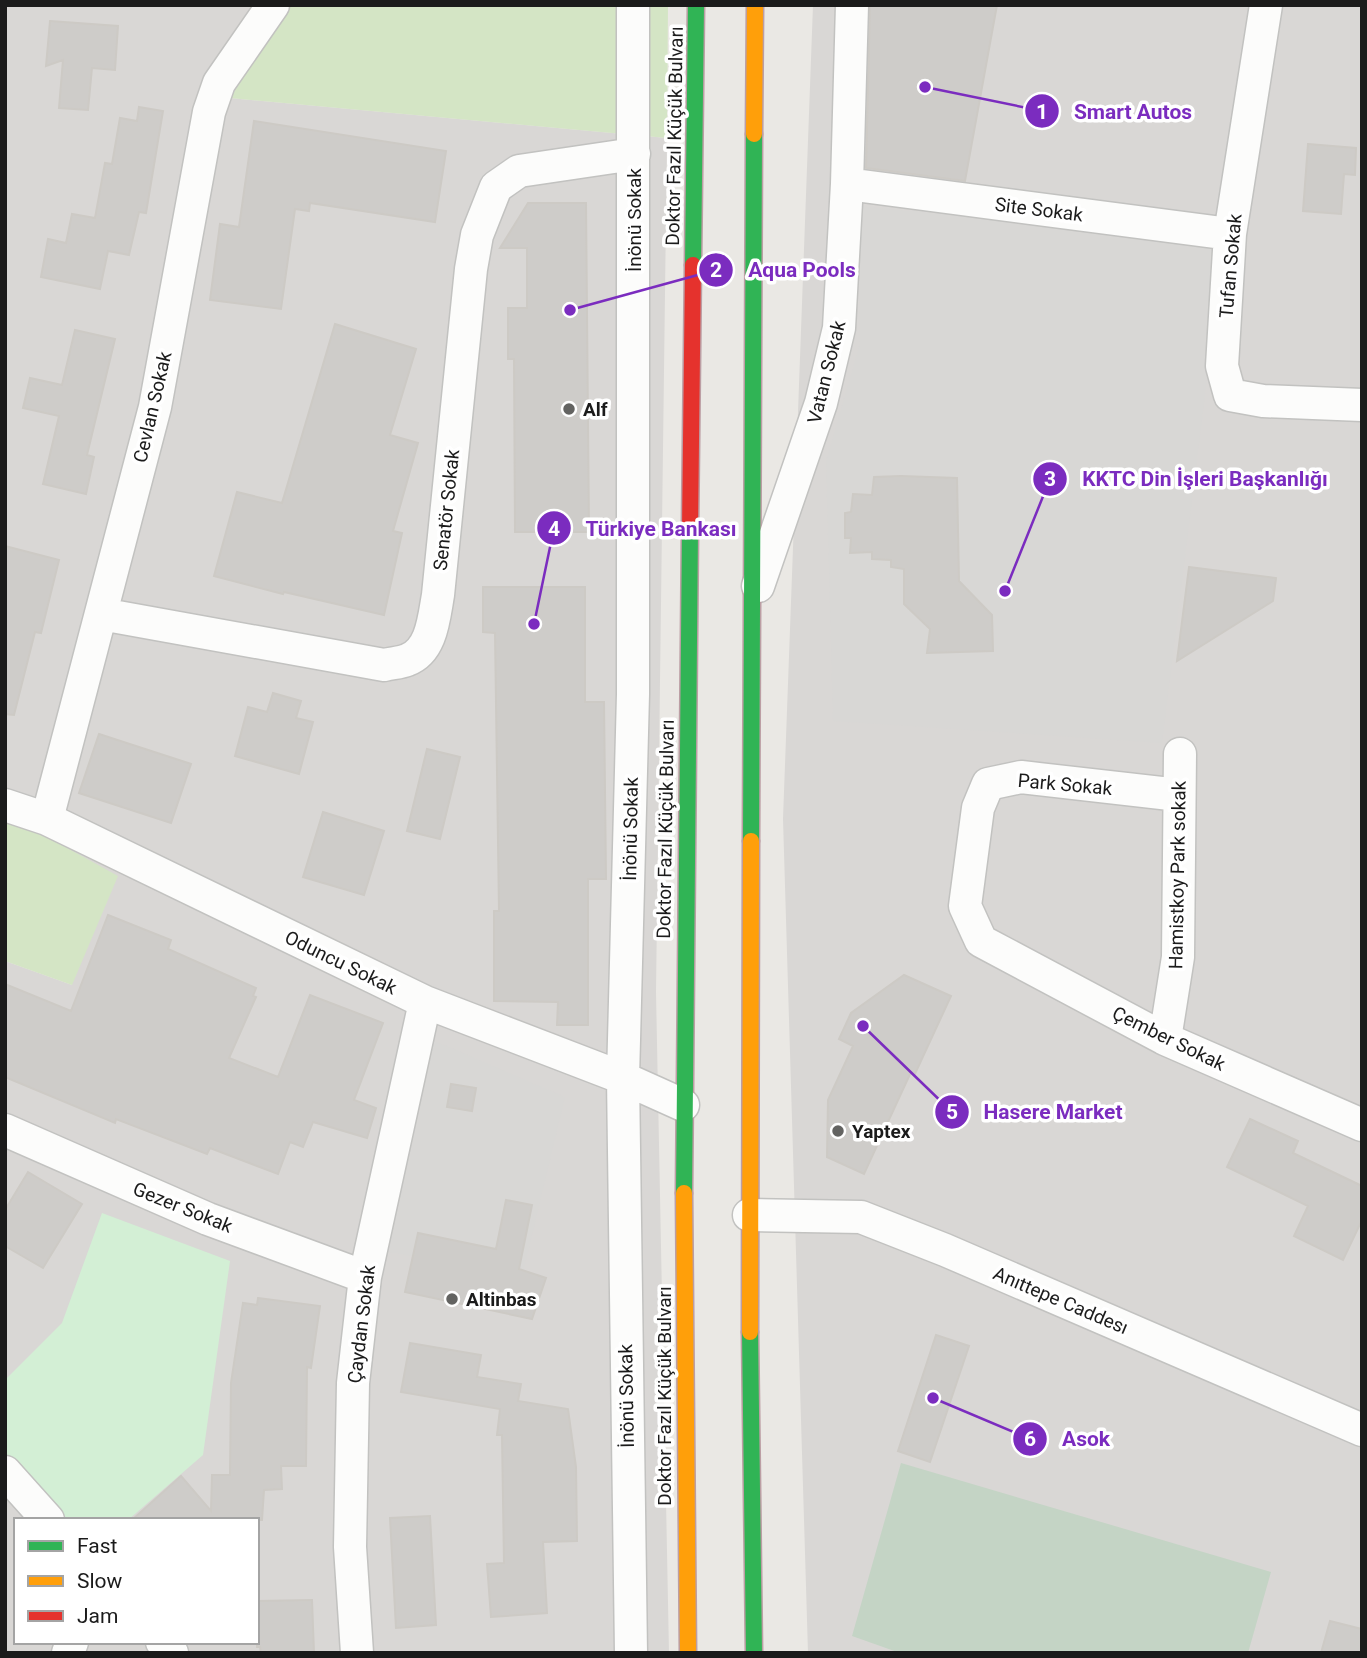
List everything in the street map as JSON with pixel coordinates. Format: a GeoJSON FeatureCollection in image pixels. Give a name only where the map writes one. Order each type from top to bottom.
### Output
{"type":"FeatureCollection","features":[{"type":"Feature","properties":{"kind":"highway","name":"Doktor Fazıl Küçük Bulvarı"},"geometry":{"type":"LineString","coordinates":[[688,1653],[683,1105],[696,5]]}},
{"type":"Feature","properties":{"kind":"highway"},"geometry":{"type":"LineString","coordinates":[[754,1653],[749,1215],[755,5]]}},
{"type":"Feature","properties":{"kind":"street","name":"Cevlan Sokak"},"geometry":{"type":"LineString","coordinates":[[47,819],[155,407],[209,112],[219,83],[273,5]]}},
{"type":"Feature","properties":{"kind":"street","name":"İnönü Sokak"},"geometry":{"type":"LineString","coordinates":[[631,1653],[623,1077],[633,694],[633,5]]}},
{"type":"Feature","properties":{"kind":"street","name":"Vatan Sokak"},"geometry":{"type":"LineString","coordinates":[[752,603],[821,403],[839,328],[847,184],[852,5]]}},
{"type":"Feature","properties":{"kind":"street","name":"Tufan Sokak"},"geometry":{"type":"LineString","coordinates":[[1266,5],[1230,234],[1222,366],[1230,395],[1263,401],[1362,405]]}},
{"type":"Feature","properties":{"kind":"street","name":"Senatör Sokak"},"geometry":{"type":"LineString","coordinates":[[101,614],[384,665],[409,660],[424,648],[432,627],[438,595],[471,269],[484,213],[496,187],[519,171],[634,154]]}},
{"type":"Feature","properties":{"kind":"street","name":"Site Sokak"},"geometry":{"type":"LineString","coordinates":[[847,184],[1230,234]]}},
{"type":"Feature","properties":{"kind":"street","name":"Hamistkoy Park sokak"},"geometry":{"type":"LineString","coordinates":[[1165,1039],[1178,957],[1180,754]]}},
{"type":"Feature","properties":{"kind":"street","name":"Park Sokak"},"geometry":{"type":"LineString","coordinates":[[981,941],[965,906],[978,808],[988,784],[1021,778],[1179,795]]}},
{"type":"Feature","properties":{"kind":"street","name":"Oduncu Sokak"},"geometry":{"type":"LineString","coordinates":[[5,805],[47,819],[425,1002],[623,1077],[683,1105]]}},
{"type":"Feature","properties":{"kind":"street","name":"Çember Sokak"},"geometry":{"type":"LineString","coordinates":[[981,941],[1165,1039],[1362,1125]]}},
{"type":"Feature","properties":{"kind":"street","name":"Çaydan Sokak"},"geometry":{"type":"LineString","coordinates":[[357,1653],[350,1548],[353,1383],[365,1277],[425,1002]]}},
{"type":"Feature","properties":{"kind":"street","name":"Gezer Sokak"},"geometry":{"type":"LineString","coordinates":[[5,1130],[208,1219],[365,1277]]}},
{"type":"Feature","properties":{"kind":"street","name":"Anıttepe Caddesı"},"geometry":{"type":"LineString","coordinates":[[749,1215],[861,1217],[945,1250],[1362,1430]]}},
{"type":"Feature","properties":{"kind":"street"},"geometry":{"type":"LineString","coordinates":[[5,1472],[46,1518]]}},
{"type":"Feature","properties":{"kind":"shaded area"},"geometry":{"type":"Polygon","coordinates":[[[5,5],[290,5],[230,98],[667,138],[656,992],[669,1653],[5,1653],[5,961],[72,985],[31,828],[5,822],[5,5]]]}},
{"type":"Feature","properties":{"kind":"shaded area"},"geometry":{"type":"Polygon","coordinates":[[[813,5],[1362,5],[1362,1653],[808,1653],[783,819],[813,5]]]}},
{"type":"Feature","properties":{"kind":"shaded area"},"geometry":{"type":"Polygon","coordinates":[[[859,206],[1224,242],[1162,743],[833,721],[826,461],[860,343],[859,206]]]}},
{"type":"Feature","properties":{"kind":"shaded area"},"geometry":{"type":"Polygon","coordinates":[[[430,1039],[565,1097],[522,1277],[385,1251],[430,1039]]]}},
{"type":"Feature","properties":{"kind":"green space"},"geometry":{"type":"Polygon","coordinates":[[[290,5],[668,5],[667,138],[230,98],[290,5]]]}},
{"type":"Feature","properties":{"kind":"green space"},"geometry":{"type":"Polygon","coordinates":[[[5,822],[31,828],[118,876],[72,985],[5,961],[5,822]]]}},
{"type":"Feature","properties":{"kind":"green space"},"geometry":{"type":"Polygon","coordinates":[[[102,1213],[230,1261],[203,1455],[130,1518],[61,1518],[5,1459],[5,1380],[62,1323],[102,1213]]]}},
{"type":"Feature","properties":{"kind":"green space"},"geometry":{"type":"Polygon","coordinates":[[[901,1463],[1271,1572],[1248,1653],[900,1653],[852,1636],[901,1463]]]}},
{"type":"Feature","properties":{"kind":"building"},"geometry":{"type":"Polygon","coordinates":[[[870,5],[997,5],[965,181],[866,168],[870,5]]]}},
{"type":"Feature","properties":{"kind":"building"},"geometry":{"type":"Polygon","coordinates":[[[50,21],[118,26],[115,70],[92,68],[88,110],[59,108],[63,60],[46,66],[50,21]]]}},
{"type":"Feature","properties":{"kind":"building"},"geometry":{"type":"Polygon","coordinates":[[[139,107],[163,111],[146,213],[139,212],[129,255],[108,251],[100,289],[41,277],[48,239],[66,243],[72,214],[95,218],[105,163],[112,164],[120,118],[137,121],[139,107]]]}},
{"type":"Feature","properties":{"kind":"building"},"geometry":{"type":"Polygon","coordinates":[[[254,121],[446,151],[435,222],[310,203],[309,211],[295,209],[281,309],[210,300],[220,224],[239,227],[254,121]]]}},
{"type":"Feature","properties":{"kind":"building"},"geometry":{"type":"Polygon","coordinates":[[[1308,144],[1356,148],[1355,175],[1344,174],[1341,214],[1303,211],[1308,144]]]}},
{"type":"Feature","properties":{"kind":"building"},"geometry":{"type":"Polygon","coordinates":[[[528,203],[586,203],[589,532],[515,532],[514,359],[508,359],[508,308],[527,308],[527,248],[500,248],[528,203]]]}},
{"type":"Feature","properties":{"kind":"building"},"geometry":{"type":"Polygon","coordinates":[[[335,324],[416,349],[390,435],[418,443],[393,531],[402,533],[384,615],[284,592],[283,594],[214,576],[237,492],[282,503],[335,324]]]}},
{"type":"Feature","properties":{"kind":"building"},"geometry":{"type":"Polygon","coordinates":[[[75,330],[115,339],[87,455],[94,457],[86,494],[43,484],[59,416],[23,408],[30,378],[62,385],[75,330]]]}},
{"type":"Feature","properties":{"kind":"building"},"geometry":{"type":"Polygon","coordinates":[[[874,477],[957,478],[959,581],[992,615],[993,651],[927,653],[930,629],[904,604],[904,569],[891,567],[891,560],[872,559],[872,552],[850,553],[851,538],[845,538],[845,513],[851,512],[853,494],[872,495],[874,477]]]}},
{"type":"Feature","properties":{"kind":"building"},"geometry":{"type":"Polygon","coordinates":[[[5,546],[59,560],[41,633],[35,632],[14,715],[5,714],[5,546]]]}},
{"type":"Feature","properties":{"kind":"building"},"geometry":{"type":"Polygon","coordinates":[[[1189,567],[1276,578],[1273,601],[1177,661],[1189,567]]]}},
{"type":"Feature","properties":{"kind":"building"},"geometry":{"type":"Polygon","coordinates":[[[483,587],[585,587],[585,702],[604,702],[606,879],[588,879],[588,1025],[557,1025],[558,1002],[494,1001],[494,911],[499,911],[495,633],[483,632],[483,587]]]}},
{"type":"Feature","properties":{"kind":"building"},"geometry":{"type":"Polygon","coordinates":[[[273,693],[301,701],[296,718],[313,722],[299,774],[235,756],[248,707],[267,712],[273,693]]]}},
{"type":"Feature","properties":{"kind":"building"},"geometry":{"type":"Polygon","coordinates":[[[99,734],[191,764],[171,823],[79,793],[99,734]]]}},
{"type":"Feature","properties":{"kind":"building"},"geometry":{"type":"Polygon","coordinates":[[[427,749],[460,757],[440,839],[407,831],[427,749]]]}},
{"type":"Feature","properties":{"kind":"building"},"geometry":{"type":"Polygon","coordinates":[[[323,812],[384,831],[364,895],[303,877],[323,812]]]}},
{"type":"Feature","properties":{"kind":"building"},"geometry":{"type":"Polygon","coordinates":[[[108,915],[171,940],[168,949],[256,988],[253,996],[256,997],[229,1058],[278,1077],[310,995],[383,1023],[354,1100],[376,1108],[367,1138],[313,1122],[303,1147],[290,1142],[278,1174],[210,1148],[207,1154],[116,1119],[115,1123],[5,1077],[5,984],[71,1011],[108,915]]]}},
{"type":"Feature","properties":{"kind":"building"},"geometry":{"type":"Polygon","coordinates":[[[904,975],[951,996],[915,1074],[911,1072],[864,1174],[827,1157],[828,1100],[853,1046],[839,1039],[851,1013],[904,975]]]}},
{"type":"Feature","properties":{"kind":"building"},"geometry":{"type":"Polygon","coordinates":[[[451,1084],[476,1088],[472,1111],[447,1107],[451,1084]]]}},
{"type":"Feature","properties":{"kind":"building"},"geometry":{"type":"Polygon","coordinates":[[[1250,1119],[1298,1141],[1293,1153],[1362,1186],[1362,1220],[1343,1260],[1294,1236],[1308,1206],[1227,1167],[1250,1119]]]}},
{"type":"Feature","properties":{"kind":"building"},"geometry":{"type":"Polygon","coordinates":[[[28,1172],[82,1204],[43,1268],[5,1246],[5,1210],[28,1172]]]}},
{"type":"Feature","properties":{"kind":"building"},"geometry":{"type":"Polygon","coordinates":[[[506,1200],[532,1205],[519,1269],[546,1278],[532,1319],[405,1292],[418,1233],[496,1249],[506,1200]]]}},
{"type":"Feature","properties":{"kind":"building"},"geometry":{"type":"Polygon","coordinates":[[[258,1298],[320,1306],[311,1368],[307,1367],[306,1466],[281,1466],[282,1489],[264,1490],[262,1520],[134,1518],[181,1476],[211,1511],[212,1475],[230,1475],[231,1383],[243,1303],[257,1305],[258,1298]]]}},
{"type":"Feature","properties":{"kind":"building"},"geometry":{"type":"Polygon","coordinates":[[[936,1335],[969,1346],[930,1462],[898,1451],[936,1335]]]}},
{"type":"Feature","properties":{"kind":"building"},"geometry":{"type":"Polygon","coordinates":[[[410,1343],[481,1355],[477,1377],[521,1384],[518,1401],[568,1409],[576,1467],[577,1541],[543,1542],[547,1613],[491,1617],[487,1564],[504,1563],[502,1435],[497,1435],[500,1409],[401,1392],[410,1343]]]}},
{"type":"Feature","properties":{"kind":"building"},"geometry":{"type":"Polygon","coordinates":[[[430,1516],[436,1625],[396,1628],[390,1518],[430,1516]]]}},
{"type":"Feature","properties":{"kind":"building"},"geometry":{"type":"Polygon","coordinates":[[[312,1600],[314,1653],[261,1653],[260,1647],[257,1647],[259,1601],[312,1600]]]}},
{"type":"Feature","properties":{"kind":"building"},"geometry":{"type":"Polygon","coordinates":[[[1330,1621],[1362,1629],[1362,1653],[1321,1653],[1330,1621]]]}},
{"type":"Feature","properties":{"kind":"traffic: fast"},"geometry":{"type":"LineString","coordinates":[[693,265],[696,5]]}},
{"type":"Feature","properties":{"kind":"traffic: fast"},"geometry":{"type":"LineString","coordinates":[[751,841],[754,134]]}},
{"type":"Feature","properties":{"kind":"traffic: fast"},"geometry":{"type":"LineString","coordinates":[[684,1193],[690,529]]}},
{"type":"Feature","properties":{"kind":"traffic: fast"},"geometry":{"type":"LineString","coordinates":[[750,1332],[754,1653]]}},
{"type":"Feature","properties":{"kind":"traffic: slow"},"geometry":{"type":"LineString","coordinates":[[754,134],[755,5]]}},
{"type":"Feature","properties":{"kind":"traffic: slow"},"geometry":{"type":"LineString","coordinates":[[750,1332],[751,841]]}},
{"type":"Feature","properties":{"kind":"traffic: slow"},"geometry":{"type":"LineString","coordinates":[[684,1193],[688,1653]]}},
{"type":"Feature","properties":{"kind":"traffic: jam"},"geometry":{"type":"LineString","coordinates":[[690,529],[693,265]]}},
{"type":"Feature","properties":{"kind":"place","name":"Smart Autos"},"geometry":{"type":"Point","coordinates":[925,87]}},
{"type":"Feature","properties":{"kind":"place","name":"Aqua Pools"},"geometry":{"type":"Point","coordinates":[570,310]}},
{"type":"Feature","properties":{"kind":"place","name":"Alf"},"geometry":{"type":"Point","coordinates":[569,409]}},
{"type":"Feature","properties":{"kind":"place","name":"KKTC Din İşleri Başkanlığı"},"geometry":{"type":"Point","coordinates":[1005,591]}},
{"type":"Feature","properties":{"kind":"place","name":"Türkiye Bankası"},"geometry":{"type":"Point","coordinates":[534,624]}},
{"type":"Feature","properties":{"kind":"place","name":"Hasere Market"},"geometry":{"type":"Point","coordinates":[863,1026]}},
{"type":"Feature","properties":{"kind":"place","name":"Yaptex"},"geometry":{"type":"Point","coordinates":[838,1131]}},
{"type":"Feature","properties":{"kind":"place","name":"Altinbas"},"geometry":{"type":"Point","coordinates":[452,1299]}},
{"type":"Feature","properties":{"kind":"place","name":"Asok"},"geometry":{"type":"Point","coordinates":[933,1398]}}]}
